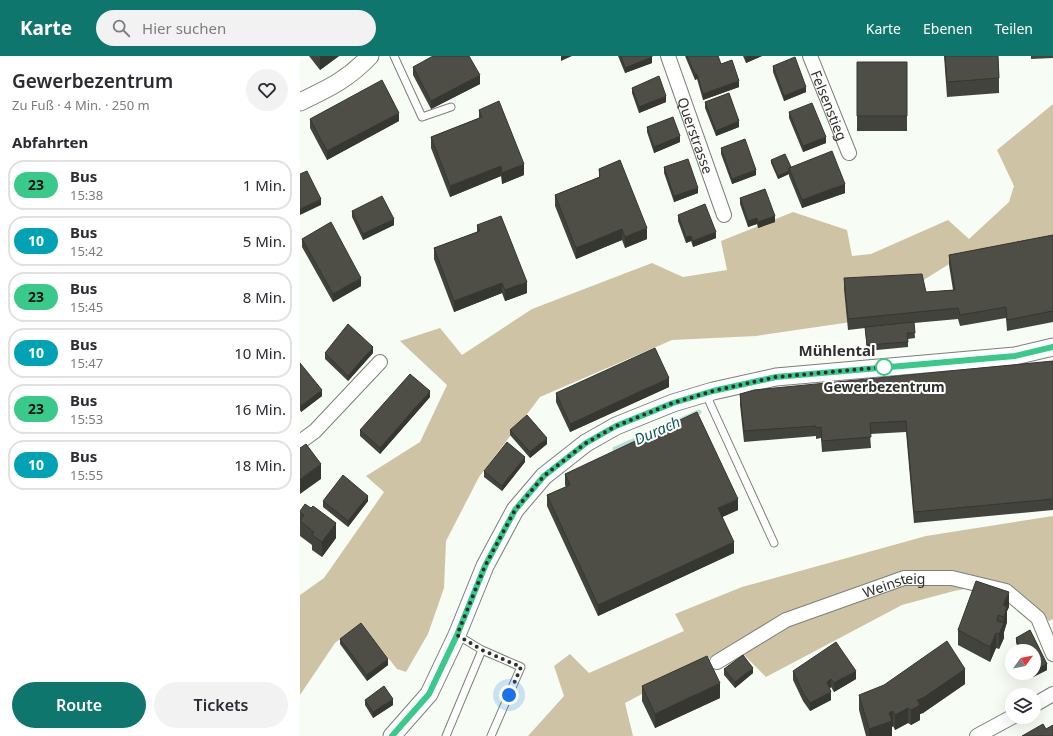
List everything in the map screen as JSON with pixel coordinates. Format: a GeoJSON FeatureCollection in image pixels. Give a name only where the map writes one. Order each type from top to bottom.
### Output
{"type":"FeatureCollection","features":[{"type":"Feature","properties":{"kind":"street"},"geometry":{"type":"LineString","coordinates":[[300,102],[339,83],[358,69],[370,56]]}},
{"type":"Feature","properties":{"kind":"street","name":"Querstrasse"},"geometry":{"type":"LineString","coordinates":[[668,56],[724,215]]}},
{"type":"Feature","properties":{"kind":"street","name":"Felsenstieg"},"geometry":{"type":"LineString","coordinates":[[810,56],[849,154]]}},
{"type":"Feature","properties":{"kind":"street"},"geometry":{"type":"LineString","coordinates":[[392,736],[429,694],[457,635],[485,566],[515,510],[544,476],[586,443],[616,426],[673,403],[713,391],[776,377],[1015,356],[1053,347]]}},
{"type":"Feature","properties":{"kind":"street"},"geometry":{"type":"LineString","coordinates":[[300,442],[315,431],[380,362]]}},
{"type":"Feature","properties":{"kind":"street","name":"Weinsteig"},"geometry":{"type":"LineString","coordinates":[[717,662],[786,620],[904,578],[952,578],[1006,591],[1038,618],[1053,654]]}},
{"type":"Feature","properties":{"kind":"street"},"geometry":{"type":"LineString","coordinates":[[1041,701],[1053,694]]}},
{"type":"Feature","properties":{"kind":"street"},"geometry":{"type":"LineString","coordinates":[[977,736],[1005,721]]}},
{"type":"Feature","properties":{"kind":"lane"},"geometry":{"type":"LineString","coordinates":[[394,56],[422,117],[450,107]]}},
{"type":"Feature","properties":{"kind":"lane"},"geometry":{"type":"LineString","coordinates":[[713,391],[709,401],[774,543]]}},
{"type":"Feature","properties":{"kind":"lane"},"geometry":{"type":"LineString","coordinates":[[457,635],[482,650],[521,667],[491,736]]}},
{"type":"Feature","properties":{"kind":"lane"},"geometry":{"type":"LineString","coordinates":[[446,736],[482,650]]}},
{"type":"Feature","properties":{"kind":"shaded area"},"geometry":{"type":"Polygon","coordinates":[[[1053,104],[1053,241],[954,261],[858,321],[756,336],[672,340],[540,397],[479,477],[446,541],[444,588],[428,634],[406,672],[397,669],[361,624],[335,643],[300,695],[300,595],[324,578],[384,492],[366,476],[420,442],[447,385],[400,341],[440,328],[462,355],[532,309],[652,263],[683,277],[727,270],[721,241],[793,212],[847,230],[852,256],[871,254],[948,220],[969,239],[1009,202],[1014,186],[997,150],[1053,104]]]}},
{"type":"Feature","properties":{"kind":"shaded area"},"geometry":{"type":"Polygon","coordinates":[[[1053,516],[1053,619],[1049,621],[1003,582],[954,591],[902,605],[766,677],[734,645],[625,703],[633,736],[528,736],[564,696],[554,666],[570,654],[589,673],[684,631],[675,614],[742,587],[926,536],[1053,516]]]}},
{"type":"Feature","properties":{"kind":"building"},"geometry":{"type":"Polygon","coordinates":[[[433,56],[469,56],[480,75],[431,101],[413,67],[433,56]]]}},
{"type":"Feature","properties":{"kind":"building"},"geometry":{"type":"Polygon","coordinates":[[[621,56],[652,56],[652,57],[625,68],[621,56]]]}},
{"type":"Feature","properties":{"kind":"building"},"geometry":{"type":"Polygon","coordinates":[[[687,56],[718,56],[721,64],[732,60],[739,81],[703,94],[697,74],[695,74],[687,56]]]}},
{"type":"Feature","properties":{"kind":"building"},"geometry":{"type":"Polygon","coordinates":[[[945,56],[998,56],[999,78],[947,82],[945,56]]]}},
{"type":"Feature","properties":{"kind":"building"},"geometry":{"type":"Polygon","coordinates":[[[795,57],[806,87],[784,96],[773,66],[795,57]]]}},
{"type":"Feature","properties":{"kind":"building"},"geometry":{"type":"Polygon","coordinates":[[[857,62],[907,62],[907,116],[857,116],[857,62]]]}},
{"type":"Feature","properties":{"kind":"building"},"geometry":{"type":"Polygon","coordinates":[[[659,76],[666,96],[639,107],[632,88],[659,76]]]}},
{"type":"Feature","properties":{"kind":"building"},"geometry":{"type":"Polygon","coordinates":[[[382,80],[399,113],[327,151],[310,119],[382,80]]]}},
{"type":"Feature","properties":{"kind":"building"},"geometry":{"type":"Polygon","coordinates":[[[729,93],[739,121],[716,131],[705,102],[729,93]]]}},
{"type":"Feature","properties":{"kind":"building"},"geometry":{"type":"Polygon","coordinates":[[[499,101],[524,164],[502,173],[501,166],[450,186],[431,137],[482,117],[479,110],[499,101]]]}},
{"type":"Feature","properties":{"kind":"building"},"geometry":{"type":"Polygon","coordinates":[[[812,103],[826,137],[803,146],[789,112],[812,103]]]}},
{"type":"Feature","properties":{"kind":"building"},"geometry":{"type":"Polygon","coordinates":[[[673,117],[680,136],[654,147],[647,127],[673,117]]]}},
{"type":"Feature","properties":{"kind":"building"},"geometry":{"type":"Polygon","coordinates":[[[745,139],[756,170],[732,179],[721,148],[745,139]]]}},
{"type":"Feature","properties":{"kind":"building"},"geometry":{"type":"Polygon","coordinates":[[[832,151],[845,184],[802,200],[789,168],[832,151]]]}},
{"type":"Feature","properties":{"kind":"building"},"geometry":{"type":"Polygon","coordinates":[[[785,154],[791,167],[789,168],[789,171],[778,176],[771,160],[785,154]]]}},
{"type":"Feature","properties":{"kind":"building"},"geometry":{"type":"Polygon","coordinates":[[[688,159],[698,188],[674,196],[664,167],[688,159]]]}},
{"type":"Feature","properties":{"kind":"building"},"geometry":{"type":"Polygon","coordinates":[[[620,160],[647,228],[625,237],[622,229],[576,248],[555,195],[600,177],[599,169],[620,160]]]}},
{"type":"Feature","properties":{"kind":"building"},"geometry":{"type":"Polygon","coordinates":[[[307,171],[321,199],[300,209],[300,174],[307,171]]]}},
{"type":"Feature","properties":{"kind":"building"},"geometry":{"type":"Polygon","coordinates":[[[765,189],[775,216],[758,222],[757,218],[748,221],[740,198],[765,189]]]}},
{"type":"Feature","properties":{"kind":"building"},"geometry":{"type":"Polygon","coordinates":[[[382,196],[394,219],[363,234],[352,211],[382,196]]]}},
{"type":"Feature","properties":{"kind":"building"},"geometry":{"type":"Polygon","coordinates":[[[705,204],[716,232],[693,241],[691,236],[686,237],[678,215],[705,204]]]}},
{"type":"Feature","properties":{"kind":"building"},"geometry":{"type":"Polygon","coordinates":[[[501,216],[527,282],[505,290],[502,283],[454,301],[434,248],[480,231],[477,225],[501,216]]]}},
{"type":"Feature","properties":{"kind":"building"},"geometry":{"type":"Polygon","coordinates":[[[331,222],[361,278],[333,294],[302,239],[331,222]]]}},
{"type":"Feature","properties":{"kind":"building"},"geometry":{"type":"Polygon","coordinates":[[[1053,235],[1053,311],[1007,320],[1006,307],[960,315],[958,308],[848,319],[844,278],[922,274],[926,292],[955,290],[949,255],[1053,235]]]}},
{"type":"Feature","properties":{"kind":"building"},"geometry":{"type":"Polygon","coordinates":[[[914,322],[915,333],[907,333],[908,342],[867,345],[865,327],[914,322]]]}},
{"type":"Feature","properties":{"kind":"building"},"geometry":{"type":"Polygon","coordinates":[[[348,324],[373,347],[348,376],[325,353],[348,324]]]}},
{"type":"Feature","properties":{"kind":"building"},"geometry":{"type":"Polygon","coordinates":[[[655,348],[669,378],[570,424],[556,393],[655,348]]]}},
{"type":"Feature","properties":{"kind":"building"},"geometry":{"type":"Polygon","coordinates":[[[1053,361],[1053,499],[914,512],[906,421],[870,423],[871,437],[822,441],[821,427],[816,428],[816,426],[744,431],[740,394],[754,390],[1053,361]]]}},
{"type":"Feature","properties":{"kind":"building"},"geometry":{"type":"Polygon","coordinates":[[[300,363],[322,390],[301,406],[300,405],[300,363]]]}},
{"type":"Feature","properties":{"kind":"building"},"geometry":{"type":"Polygon","coordinates":[[[410,374],[430,391],[380,448],[360,430],[410,374]]]}},
{"type":"Feature","properties":{"kind":"building"},"geometry":{"type":"Polygon","coordinates":[[[697,412],[738,499],[718,508],[734,542],[598,605],[547,495],[570,485],[565,474],[697,412]]]}},
{"type":"Feature","properties":{"kind":"building"},"geometry":{"type":"Polygon","coordinates":[[[527,415],[547,438],[530,452],[510,430],[527,415]]]}},
{"type":"Feature","properties":{"kind":"building"},"geometry":{"type":"Polygon","coordinates":[[[507,442],[525,457],[502,486],[484,471],[507,442]]]}},
{"type":"Feature","properties":{"kind":"building"},"geometry":{"type":"Polygon","coordinates":[[[306,444],[321,464],[300,479],[300,448],[306,444]]]}},
{"type":"Feature","properties":{"kind":"building"},"geometry":{"type":"Polygon","coordinates":[[[343,475],[368,496],[348,521],[323,501],[343,475]]]}},
{"type":"Feature","properties":{"kind":"building"},"geometry":{"type":"Polygon","coordinates":[[[305,504],[311,508],[313,506],[336,523],[322,542],[312,535],[314,532],[300,521],[304,515],[300,511],[305,504]]]}},
{"type":"Feature","properties":{"kind":"building"},"geometry":{"type":"Polygon","coordinates":[[[976,581],[1009,592],[1003,605],[1007,607],[1004,617],[998,615],[997,621],[1004,623],[999,634],[996,633],[990,647],[958,630],[976,581]]]}},
{"type":"Feature","properties":{"kind":"building"},"geometry":{"type":"Polygon","coordinates":[[[361,623],[388,659],[367,675],[340,639],[361,623]]]}},
{"type":"Feature","properties":{"kind":"building"},"geometry":{"type":"Polygon","coordinates":[[[1030,630],[1037,644],[1019,644],[1016,638],[1030,630]]]}},
{"type":"Feature","properties":{"kind":"building"},"geometry":{"type":"Polygon","coordinates":[[[947,641],[965,669],[923,698],[917,700],[920,705],[911,710],[908,708],[895,715],[893,711],[889,713],[892,721],[869,729],[859,695],[884,685],[947,641]]]}},
{"type":"Feature","properties":{"kind":"building"},"geometry":{"type":"Polygon","coordinates":[[[836,642],[856,671],[834,683],[831,679],[827,682],[831,692],[810,703],[803,693],[793,671],[836,642]]]}},
{"type":"Feature","properties":{"kind":"building"},"geometry":{"type":"Polygon","coordinates":[[[1041,652],[1047,664],[1041,667],[1041,652]]]}},
{"type":"Feature","properties":{"kind":"building"},"geometry":{"type":"Polygon","coordinates":[[[743,655],[753,668],[735,682],[724,669],[743,655]]]}},
{"type":"Feature","properties":{"kind":"building"},"geometry":{"type":"Polygon","coordinates":[[[707,656],[720,683],[655,714],[642,686],[707,656]]]}},
{"type":"Feature","properties":{"kind":"building"},"geometry":{"type":"Polygon","coordinates":[[[384,686],[393,699],[373,712],[365,700],[384,686]]]}},
{"type":"Feature","properties":{"kind":"building"},"geometry":{"type":"Polygon","coordinates":[[[1043,724],[1046,729],[1053,725],[1053,736],[1022,736],[1043,724]]]}},
{"type":"Feature","properties":{"kind":"waterway","name":"Durach"},"geometry":{"type":"LineString","coordinates":[[615,449],[699,412]]}},
{"type":"Feature","properties":{"kind":"bus line","name":"23"},"geometry":{"type":"LineString","coordinates":[[392,736],[429,694],[457,635],[485,566],[515,510],[544,476],[586,443],[616,426],[673,403],[713,391],[776,377],[1015,356],[1053,347]]}},
{"type":"Feature","properties":{"kind":"place","name":"Gewerbezentrum"},"geometry":{"type":"Point","coordinates":[884,367]}},
{"type":"Feature","properties":{"kind":"district","name":"Mühlental"},"geometry":{"type":"Point","coordinates":[837,350]}},
{"type":"Feature","properties":{"kind":"route"},"geometry":{"type":"LineString","coordinates":[[509,695],[521,667],[482,650],[457,635],[485,566],[515,510],[544,476],[586,443],[616,426],[673,403],[713,391],[776,377],[884,367]]}}]}
